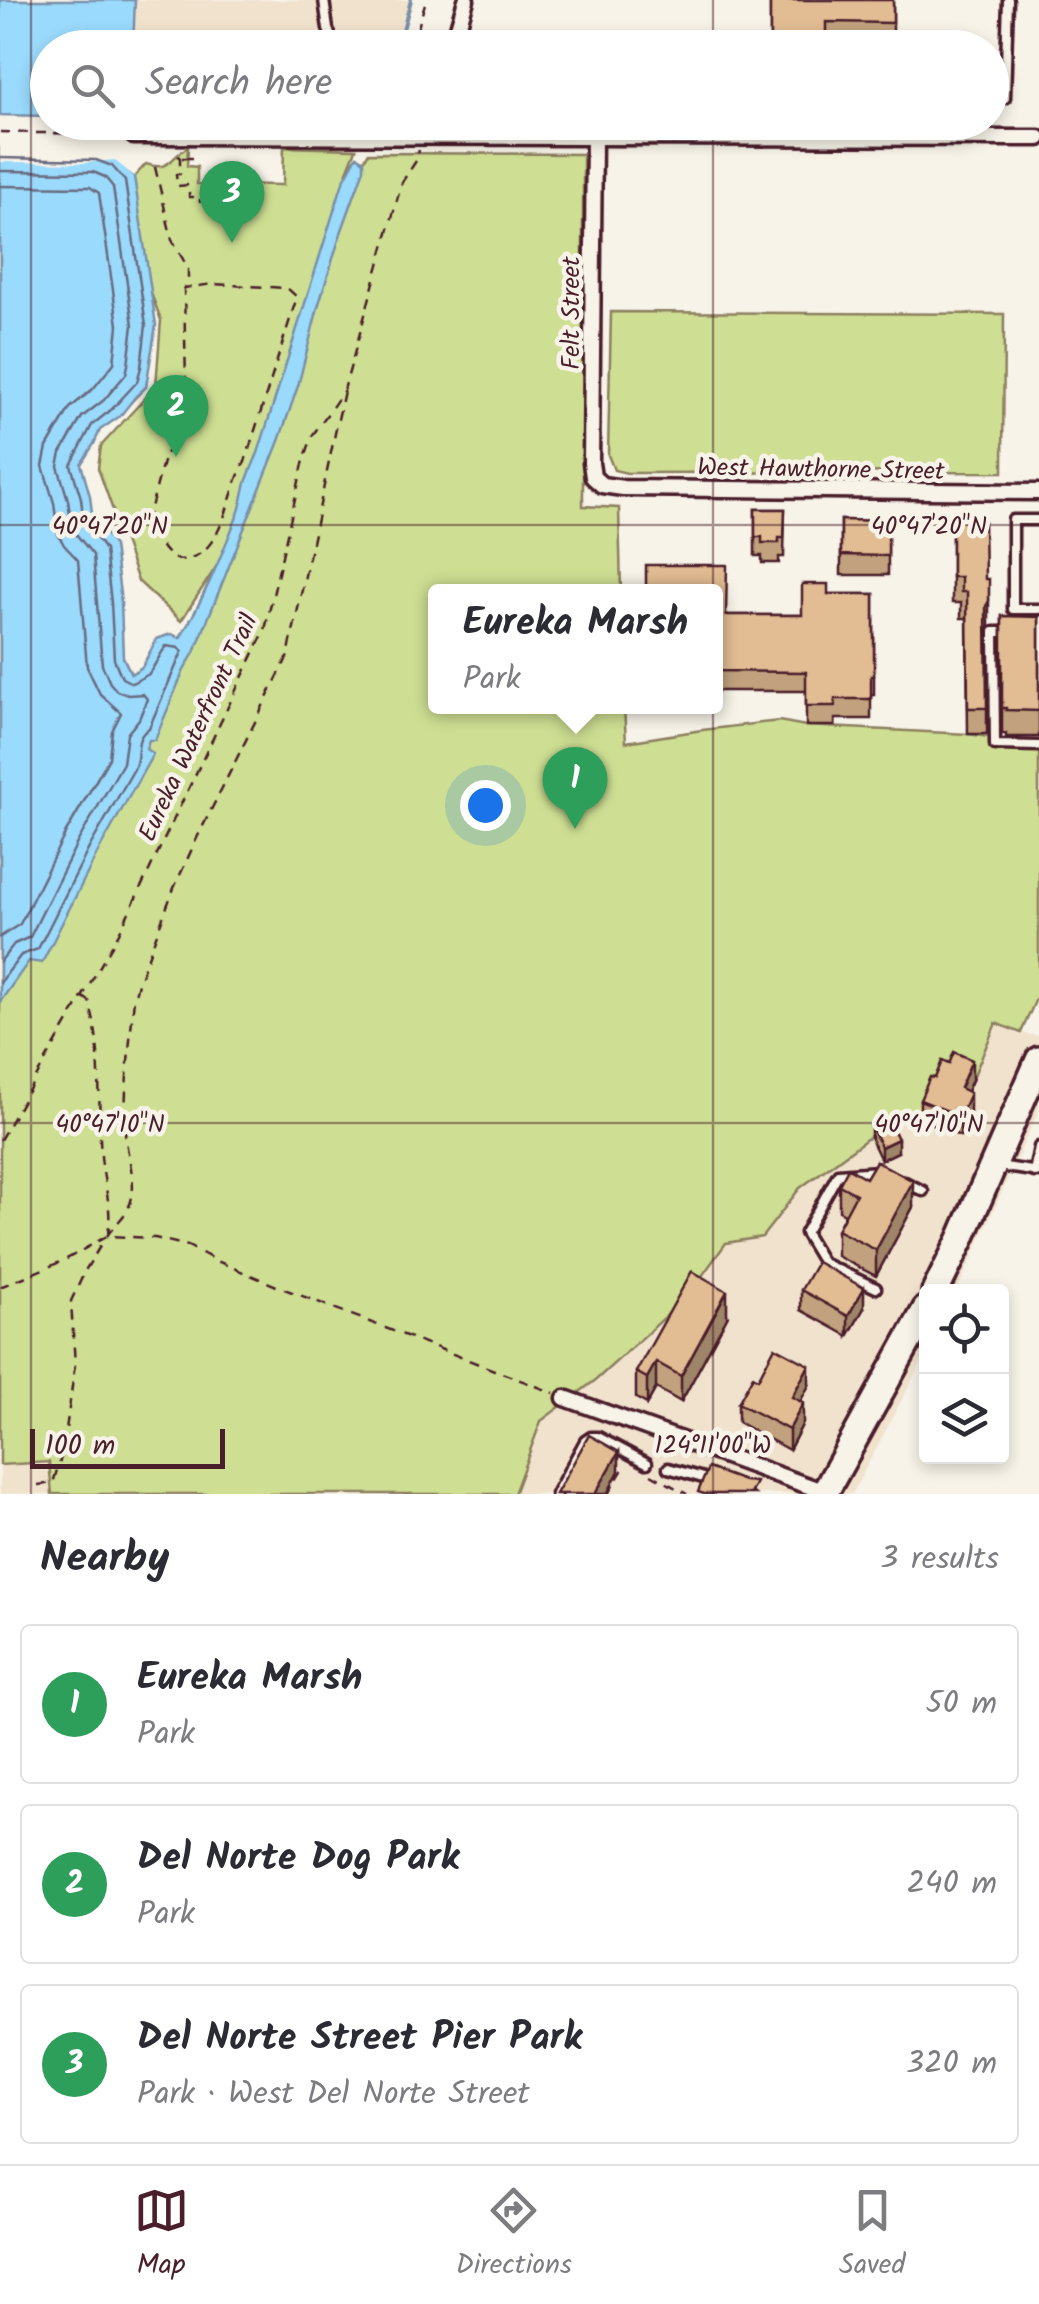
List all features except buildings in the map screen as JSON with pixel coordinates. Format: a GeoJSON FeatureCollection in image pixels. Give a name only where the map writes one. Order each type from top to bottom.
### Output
{"type":"FeatureCollection","features":[{"type":"Feature","properties":{"kind":"highway"},"geometry":{"type":"LineString","coordinates":[[939,1284],[1039,1060]]}},
{"type":"Feature","properties":{"kind":"highway"},"geometry":{"type":"LineString","coordinates":[[824,1493],[919,1323]]}},
{"type":"Feature","properties":{"kind":"street"},"geometry":{"type":"LineString","coordinates":[[457,30],[466,0]]}},
{"type":"Feature","properties":{"kind":"street"},"geometry":{"type":"LineString","coordinates":[[1009,138],[1039,138]]}},
{"type":"Feature","properties":{"kind":"street","name":"Felt Street"},"geometry":{"type":"LineString","coordinates":[[594,140],[591,464],[593,477],[602,484]]}},
{"type":"Feature","properties":{"kind":"street","name":"West Hawthorne Street"},"geometry":{"type":"LineString","coordinates":[[602,484],[635,488],[1039,492]]}},
{"type":"Feature","properties":{"kind":"street"},"geometry":{"type":"LineString","coordinates":[[565,1398],[824,1493]]}},
{"type":"Feature","properties":{"kind":"lane"},"geometry":{"type":"LineString","coordinates":[[324,0],[328,30]]}},
{"type":"Feature","properties":{"kind":"lane"},"geometry":{"type":"LineString","coordinates":[[1007,30],[1008,0]]}},
{"type":"Feature","properties":{"kind":"lane"},"geometry":{"type":"LineString","coordinates":[[1039,520],[1013,520],[1013,609],[1039,609]]}},
{"type":"Feature","properties":{"kind":"lane"},"geometry":{"type":"LineString","coordinates":[[1024,632],[994,632],[995,745],[1039,746]]}},
{"type":"Feature","properties":{"kind":"lane"},"geometry":{"type":"LineString","coordinates":[[993,1165],[1036,1172],[1039,1147]]}},
{"type":"Feature","properties":{"kind":"lane"},"geometry":{"type":"LineString","coordinates":[[876,1288],[823,1264],[805,1233],[838,1174],[879,1171],[923,1191]]}},
{"type":"Feature","properties":{"kind":"lane"},"geometry":{"type":"LineString","coordinates":[[556,1494],[585,1441],[591,1437],[598,1437],[645,1467]]}},
{"type":"Feature","properties":{"kind":"lane"},"geometry":{"type":"LineString","coordinates":[[668,1468],[720,1484]]}},
{"type":"Feature","properties":{"kind":"path"},"geometry":{"type":"LineString","coordinates":[[417,30],[426,0]]}},
{"type":"Feature","properties":{"kind":"path"},"geometry":{"type":"LineString","coordinates":[[0,132],[30,133]]}},
{"type":"Feature","properties":{"kind":"path","name":"Eureka Waterfront Trail"},"geometry":{"type":"LineString","coordinates":[[0,1140],[127,916],[265,630],[312,436],[344,390],[402,182],[423,140]]}},
{"type":"Feature","properties":{"kind":"path"},"geometry":{"type":"LineString","coordinates":[[196,158],[179,157],[176,186],[189,185],[190,197],[200,197],[200,204]]}},
{"type":"Feature","properties":{"kind":"path"},"geometry":{"type":"LineString","coordinates":[[155,167],[172,240],[188,268],[184,288],[186,386],[182,424],[164,458],[148,520],[171,557],[181,560],[193,558],[207,547],[219,529],[245,462],[297,297],[287,288],[273,286],[214,284],[184,288]]}},
{"type":"Feature","properties":{"kind":"path"},"geometry":{"type":"LineString","coordinates":[[38,1485],[52,1483],[63,1451],[76,1365],[71,1301],[86,1269],[126,1212],[132,1197],[124,1130],[138,983],[197,838],[288,656],[344,390]]}},
{"type":"Feature","properties":{"kind":"path"},"geometry":{"type":"LineString","coordinates":[[82,996],[89,1001],[99,1040],[100,1146],[110,1209],[107,1236]]}},
{"type":"Feature","properties":{"kind":"path"},"geometry":{"type":"LineString","coordinates":[[0,1287],[66,1260],[107,1236],[156,1238],[188,1246],[279,1287],[565,1398]]}},
{"type":"Feature","properties":{"kind":"path"},"geometry":{"type":"LineString","coordinates":[[645,1467],[687,1494]]}},
{"type":"Feature","properties":{"kind":"shaded area"},"geometry":{"type":"Polygon","coordinates":[[[135,0],[411,0],[403,30],[134,30],[135,0]]]}},
{"type":"Feature","properties":{"kind":"shaded area"},"geometry":{"type":"Polygon","coordinates":[[[996,1023],[1039,1036],[1039,1110],[960,1284],[919,1284],[919,1367],[852,1494],[514,1494],[541,1421],[597,1379],[686,1298],[726,1243],[762,1237],[800,1188],[902,1113],[996,1023]]]}},
{"type":"Feature","properties":{"kind":"shaded area"},"geometry":{"type":"Polygon","coordinates":[[[49,1462],[52,1494],[0,1494],[0,1465],[49,1462]]]}},
{"type":"Feature","properties":{"kind":"green space"},"geometry":{"type":"Polygon","coordinates":[[[188,147],[187,166],[197,167],[197,184],[283,185],[284,147],[356,149],[346,174],[357,156],[364,161],[368,153],[583,154],[583,506],[619,508],[621,584],[428,584],[428,714],[624,714],[626,742],[779,721],[806,726],[968,734],[989,737],[990,748],[1039,750],[1039,992],[1021,1033],[996,1023],[972,1080],[954,1072],[930,1097],[920,1119],[902,1113],[800,1188],[762,1237],[726,1243],[686,1298],[597,1379],[541,1421],[514,1494],[52,1494],[49,1462],[0,1465],[0,162],[134,177],[146,164],[166,165],[188,147]],[[151,293],[146,387],[129,404],[70,444],[93,592],[131,674],[142,667],[157,639],[171,634],[180,638],[216,567],[181,621],[138,581],[98,468],[101,446],[156,386],[161,320],[151,293]]]}},
{"type":"Feature","properties":{"kind":"green space"},"geometry":{"type":"Polygon","coordinates":[[[611,312],[1004,314],[1003,472],[614,470],[608,455],[611,312]]]}},
{"type":"Feature","properties":{"kind":"water"},"geometry":{"type":"Polygon","coordinates":[[[0,0],[135,0],[134,30],[30,30],[30,116],[0,115],[0,0]]]}},
{"type":"Feature","properties":{"kind":"water"},"geometry":{"type":"Polygon","coordinates":[[[0,148],[118,157],[134,176],[156,325],[146,387],[120,416],[100,430],[81,464],[93,521],[114,546],[123,657],[131,674],[142,667],[157,639],[171,634],[180,638],[212,577],[258,453],[343,182],[357,156],[364,161],[364,169],[279,441],[196,649],[155,740],[149,740],[146,749],[153,754],[42,963],[29,961],[0,1002],[0,148]]]}},
{"type":"Feature","properties":{"kind":"pier"},"geometry":{"type":"Polygon","coordinates":[[[0,143],[99,146],[121,153],[138,172],[134,176],[114,160],[0,162],[0,143]]]}},
{"type":"Feature","properties":{"kind":"waterway"},"geometry":{"type":"LineString","coordinates":[[403,30],[411,0]]}},
{"type":"Feature","properties":{"kind":"place","name":"Del Norte Street Pier Park"},"geometry":{"type":"Point","coordinates":[232,243]}},
{"type":"Feature","properties":{"kind":"place","name":"Del Norte Dog Park"},"geometry":{"type":"Point","coordinates":[176,457]}},
{"type":"Feature","properties":{"kind":"place","name":"Eureka Marsh"},"geometry":{"type":"Point","coordinates":[575,829]}}]}
